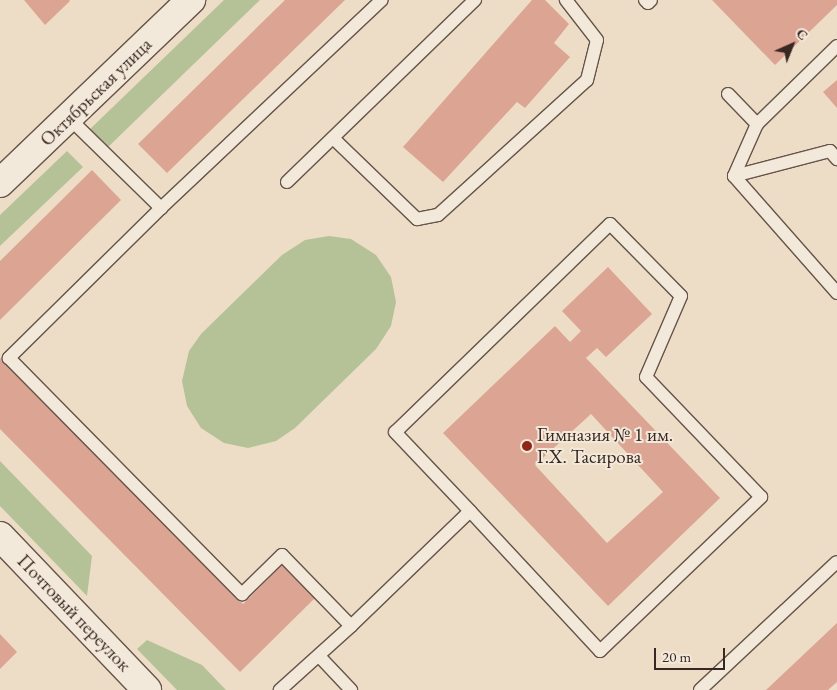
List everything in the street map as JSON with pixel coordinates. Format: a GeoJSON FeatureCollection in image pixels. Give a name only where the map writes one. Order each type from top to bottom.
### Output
{"type":"FeatureCollection","features":[{"type":"Feature","properties":{"kind":"street","name":"Октябрьская улица"},"geometry":{"type":"LineString","coordinates":[[0,184],[191,0]]}},
{"type":"Feature","properties":{"kind":"street","name":"Почтовый переулок"},"geometry":{"type":"LineString","coordinates":[[0,536],[147,690]]}},
{"type":"Feature","properties":{"kind":"lane"},"geometry":{"type":"LineString","coordinates":[[350,626],[282,555],[242,594],[9,358],[160,208],[382,0]]}},
{"type":"Feature","properties":{"kind":"lane"},"geometry":{"type":"LineString","coordinates":[[287,182],[475,0]]}},
{"type":"Feature","properties":{"kind":"lane"},"geometry":{"type":"LineString","coordinates":[[333,138],[417,219],[438,215],[587,80],[597,40],[566,0]]}},
{"type":"Feature","properties":{"kind":"lane"},"geometry":{"type":"LineString","coordinates":[[645,0],[648,3],[651,0]]}},
{"type":"Feature","properties":{"kind":"lane"},"geometry":{"type":"LineString","coordinates":[[734,176],[757,124],[837,46]]}},
{"type":"Feature","properties":{"kind":"lane"},"geometry":{"type":"LineString","coordinates":[[728,94],[757,124]]}},
{"type":"Feature","properties":{"kind":"lane"},"geometry":{"type":"LineString","coordinates":[[69,118],[160,208]]}},
{"type":"Feature","properties":{"kind":"lane"},"geometry":{"type":"LineString","coordinates":[[734,176],[830,151],[837,159]]}},
{"type":"Feature","properties":{"kind":"lane"},"geometry":{"type":"LineString","coordinates":[[734,176],[837,294]]}},
{"type":"Feature","properties":{"kind":"lane"},"geometry":{"type":"LineString","coordinates":[[610,224],[682,296],[646,377],[761,497],[600,651],[470,512],[395,432],[610,224]]}},
{"type":"Feature","properties":{"kind":"lane"},"geometry":{"type":"LineString","coordinates":[[280,690],[470,512]]}},
{"type":"Feature","properties":{"kind":"lane"},"geometry":{"type":"LineString","coordinates":[[700,690],[837,562]]}},
{"type":"Feature","properties":{"kind":"lane"},"geometry":{"type":"LineString","coordinates":[[318,656],[351,690]]}},
{"type":"Feature","properties":{"kind":"green space"},"geometry":{"type":"Polygon","coordinates":[[[224,0],[260,0],[106,149],[88,131],[224,0]]]}},
{"type":"Feature","properties":{"kind":"green space"},"geometry":{"type":"Polygon","coordinates":[[[67,151],[83,167],[0,246],[0,215],[67,151]]]}},
{"type":"Feature","properties":{"kind":"green space"},"geometry":{"type":"Polygon","coordinates":[[[329,236],[351,239],[376,255],[391,277],[396,302],[391,326],[376,349],[295,428],[276,441],[248,448],[224,443],[201,428],[187,406],[182,381],[189,351],[201,334],[282,255],[305,240],[329,236]]]}},
{"type":"Feature","properties":{"kind":"green space"},"geometry":{"type":"Polygon","coordinates":[[[0,461],[92,556],[87,596],[0,506],[0,461]]]}},
{"type":"Feature","properties":{"kind":"green space"},"geometry":{"type":"Polygon","coordinates":[[[147,640],[202,665],[226,690],[177,690],[137,649],[147,640]]]}},
{"type":"Feature","properties":{"kind":"building"},"geometry":{"type":"Polygon","coordinates":[[[24,0],[69,0],[70,1],[45,25],[24,0]]]}},
{"type":"Feature","properties":{"kind":"building"},"geometry":{"type":"Polygon","coordinates":[[[285,0],[345,0],[167,173],[138,144],[285,0]]]}},
{"type":"Feature","properties":{"kind":"building"},"geometry":{"type":"Polygon","coordinates":[[[532,0],[545,0],[569,24],[554,43],[570,57],[525,108],[517,102],[443,182],[403,147],[532,0]]]}},
{"type":"Feature","properties":{"kind":"building"},"geometry":{"type":"Polygon","coordinates":[[[712,0],[837,0],[837,5],[775,65],[712,0]]]}},
{"type":"Feature","properties":{"kind":"building"},"geometry":{"type":"Polygon","coordinates":[[[837,80],[837,108],[823,92],[837,80]]]}},
{"type":"Feature","properties":{"kind":"building"},"geometry":{"type":"Polygon","coordinates":[[[92,170],[121,200],[0,320],[0,261],[92,170]]]}},
{"type":"Feature","properties":{"kind":"building"},"geometry":{"type":"Polygon","coordinates":[[[608,267],[652,314],[606,357],[597,348],[586,358],[720,498],[608,606],[443,433],[555,326],[570,342],[581,331],[562,311],[608,267]],[[591,414],[535,465],[607,543],[663,492],[591,414]]]}},
{"type":"Feature","properties":{"kind":"building"},"geometry":{"type":"Polygon","coordinates":[[[0,358],[243,604],[283,564],[316,597],[240,672],[0,429],[0,358]]]}},
{"type":"Feature","properties":{"kind":"building"},"geometry":{"type":"Polygon","coordinates":[[[837,623],[837,682],[828,690],[766,690],[837,623]]]}},
{"type":"Feature","properties":{"kind":"building"},"geometry":{"type":"Polygon","coordinates":[[[0,634],[17,652],[0,669],[0,634]]]}},
{"type":"Feature","properties":{"kind":"place","name":"Гимназия № 1 им. Г.Х. Тасирова"},"geometry":{"type":"Point","coordinates":[527,446]}}]}
